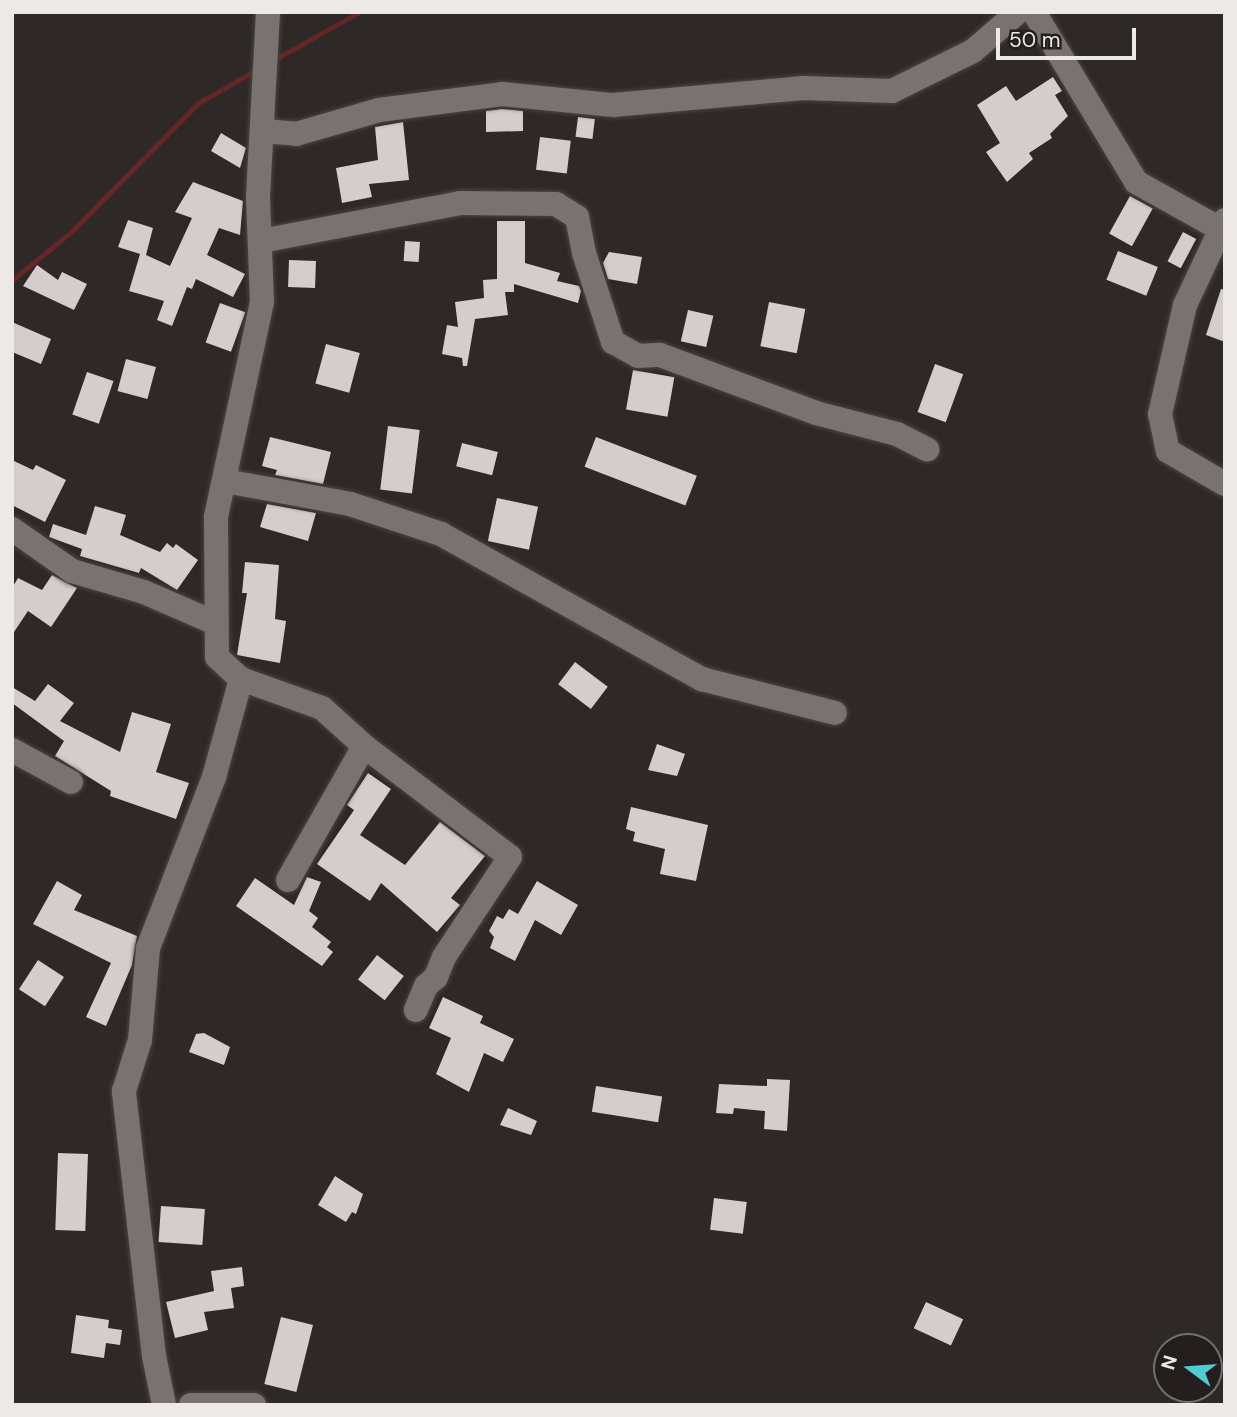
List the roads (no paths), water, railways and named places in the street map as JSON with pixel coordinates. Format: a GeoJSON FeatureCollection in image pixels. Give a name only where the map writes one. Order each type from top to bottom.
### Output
{"type":"FeatureCollection","features":[{"type":"Feature","properties":{"kind":"street"},"geometry":{"type":"LineString","coordinates":[[268,12],[264,131],[258,198],[262,302],[216,517],[217,657],[241,679],[322,708],[364,746],[510,857],[444,957],[436,977],[426,986],[416,1010]]}},
{"type":"Feature","properties":{"kind":"street"},"geometry":{"type":"LineString","coordinates":[[264,131],[296,134],[379,110],[502,94],[613,105],[803,88],[892,91],[973,51],[1018,12]]}},
{"type":"Feature","properties":{"kind":"street"},"geometry":{"type":"LineString","coordinates":[[1034,12],[1136,182],[1222,225],[1185,305],[1160,414],[1168,451],[1225,484]]}},
{"type":"Feature","properties":{"kind":"street"},"geometry":{"type":"LineString","coordinates":[[261,241],[460,204],[556,204],[578,218],[584,253],[613,342],[638,356],[660,355],[816,413],[897,433],[927,449]]}},
{"type":"Feature","properties":{"kind":"street"},"geometry":{"type":"LineString","coordinates":[[225,481],[351,504],[441,534],[702,679],[835,713]]}},
{"type":"Feature","properties":{"kind":"street"},"geometry":{"type":"LineString","coordinates":[[12,529],[72,571],[144,592],[215,623]]}},
{"type":"Feature","properties":{"kind":"street"},"geometry":{"type":"LineString","coordinates":[[164,1405],[154,1356],[124,1091],[140,1040],[148,948],[214,777],[241,679]]}},
{"type":"Feature","properties":{"kind":"street"},"geometry":{"type":"LineString","coordinates":[[288,880],[364,746]]}},
{"type":"Feature","properties":{"kind":"street"},"geometry":{"type":"LineString","coordinates":[[12,750],[71,782]]}},
{"type":"Feature","properties":{"kind":"street"},"geometry":{"type":"LineString","coordinates":[[191,1405],[254,1405]]}},
{"type":"Feature","properties":{"kind":"waterway"},"geometry":{"type":"LineString","coordinates":[[272,61],[359,12]]}},
{"type":"Feature","properties":{"kind":"waterway"},"geometry":{"type":"LineString","coordinates":[[12,280],[71,232],[198,103],[258,69]]}}]}
